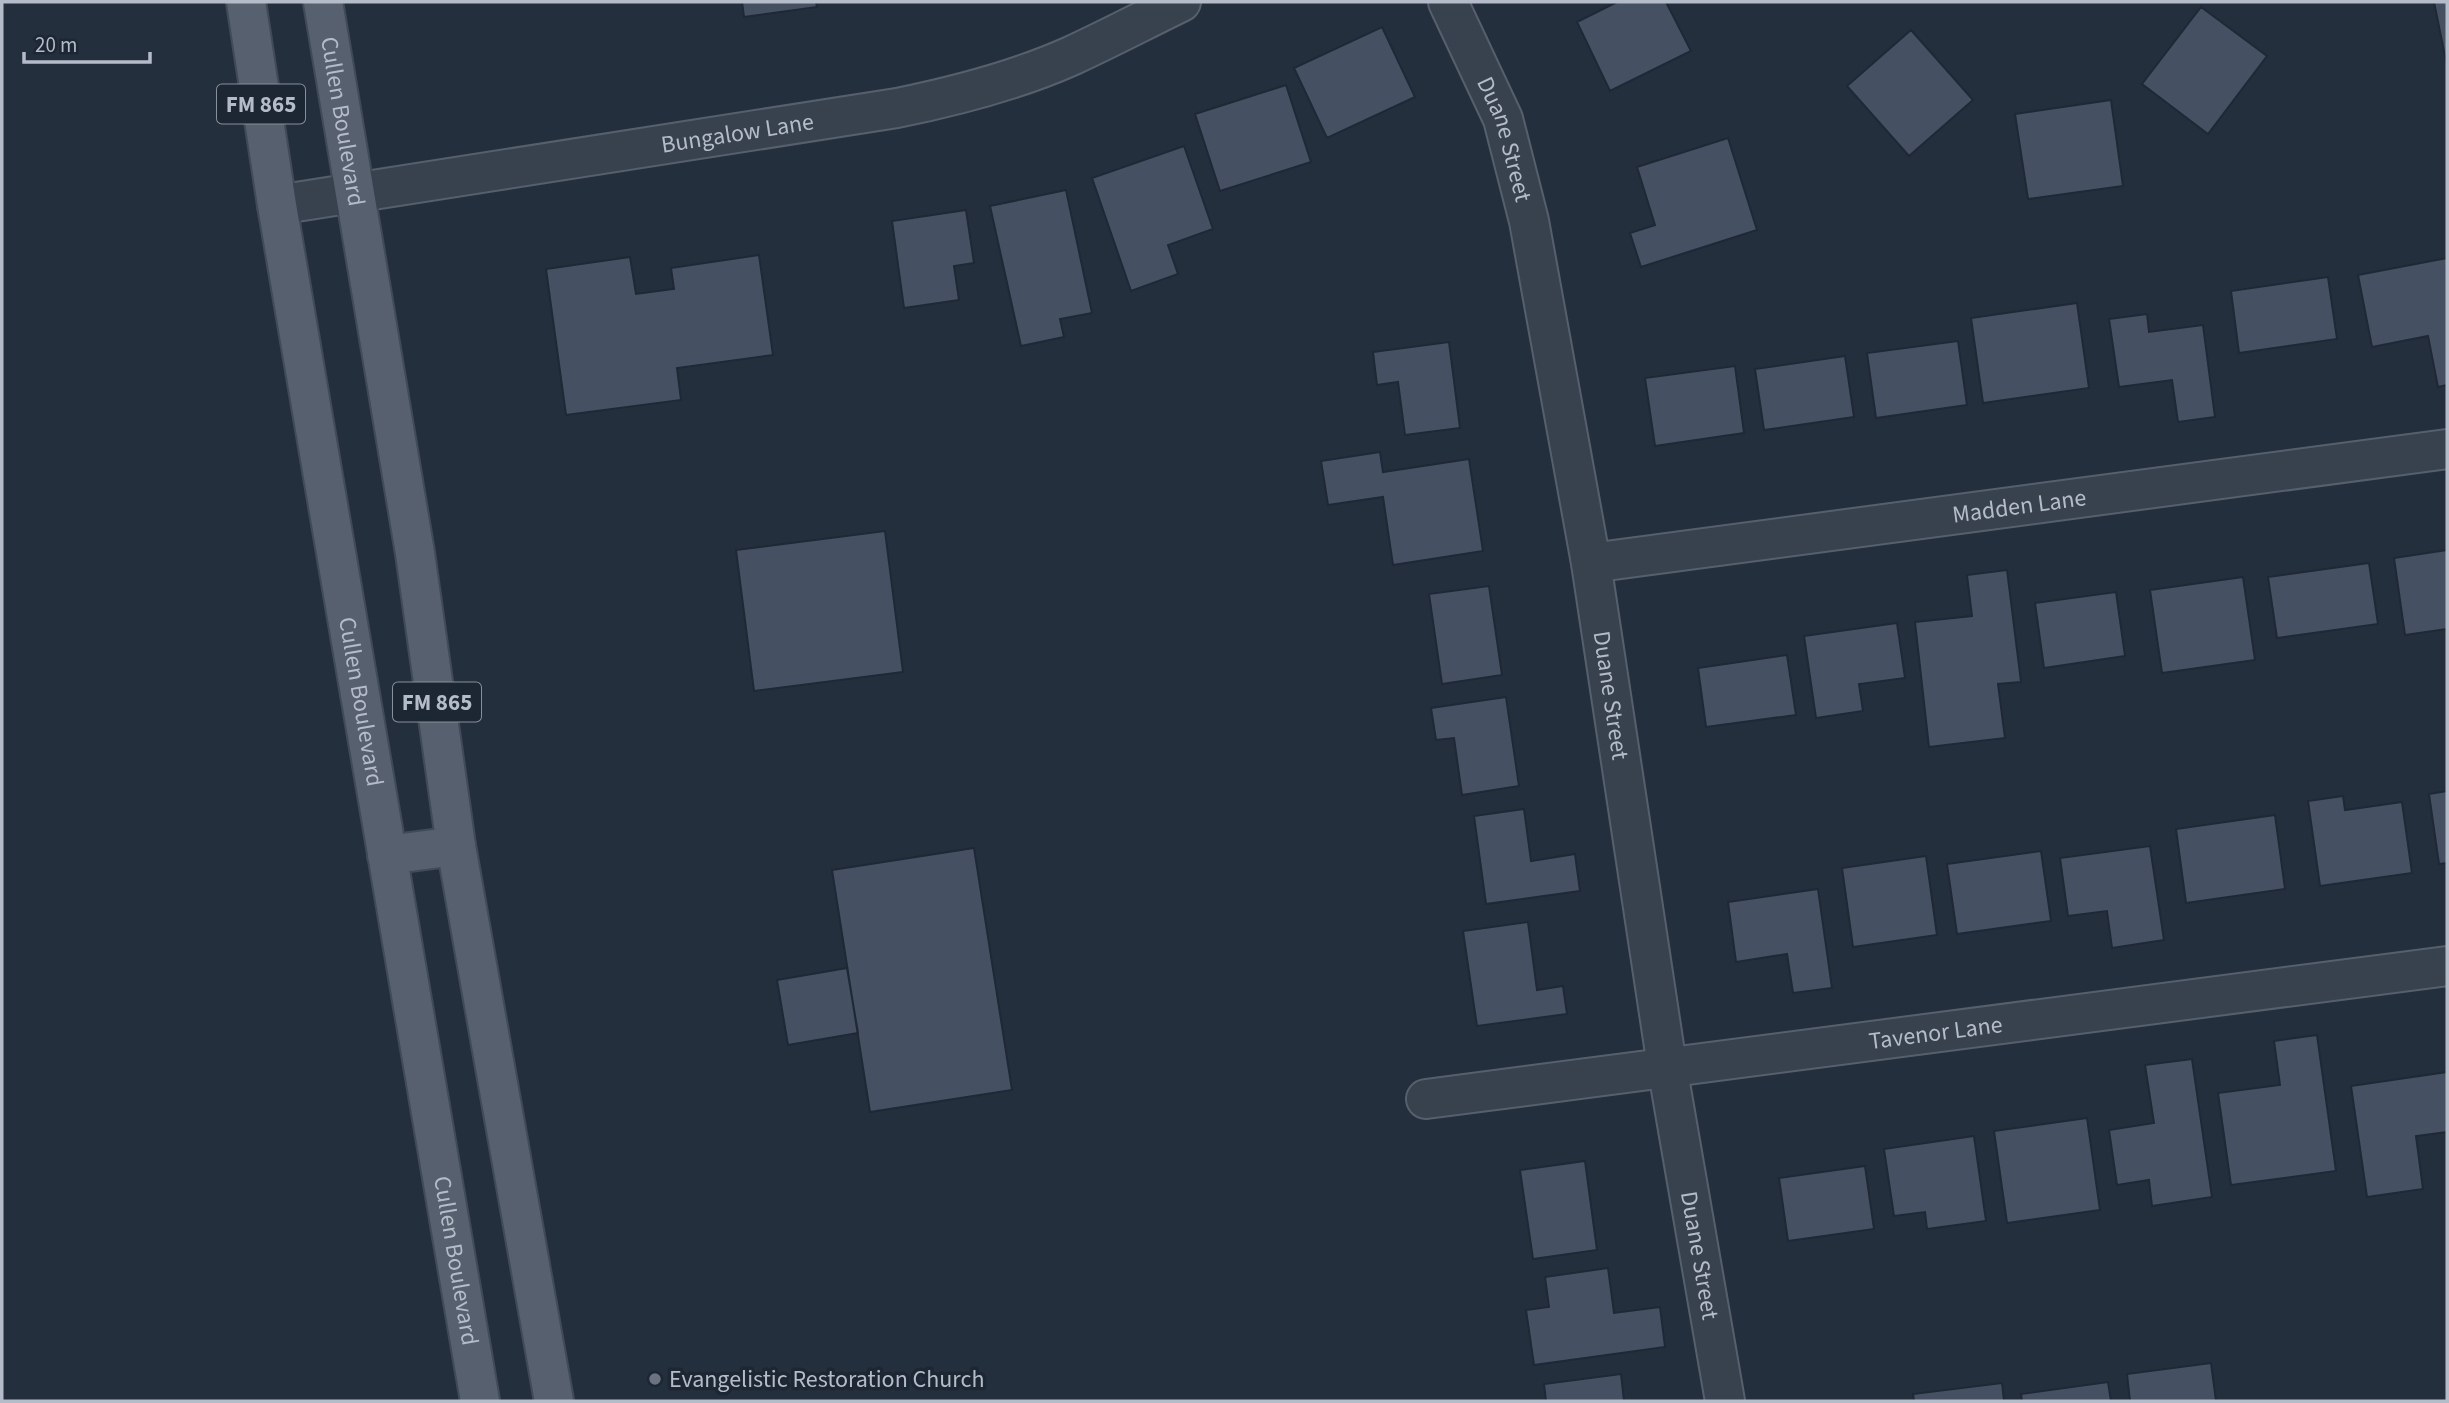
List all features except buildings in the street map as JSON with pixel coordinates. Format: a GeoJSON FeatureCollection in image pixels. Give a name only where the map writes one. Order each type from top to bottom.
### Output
{"type":"FeatureCollection","features":[{"type":"Feature","properties":{"kind":"main road","name":"Cullen Boulevard"},"geometry":{"type":"LineString","coordinates":[[246,2],[277,205],[480,1401]]}},
{"type":"Feature","properties":{"kind":"main road","name":"Cullen Boulevard"},"geometry":{"type":"LineString","coordinates":[[323,2],[415,553],[456,846],[554,1401]]}},
{"type":"Feature","properties":{"kind":"main road"},"geometry":{"type":"LineString","coordinates":[[387,855],[456,846]]}},
{"type":"Feature","properties":{"kind":"street","name":"Bungalow Lane"},"geometry":{"type":"LineString","coordinates":[[277,205],[897,108],[952,97],[1013,79],[1070,56],[1181,2]]}},
{"type":"Feature","properties":{"kind":"street","name":"Duane Street"},"geometry":{"type":"LineString","coordinates":[[1448,2],[1503,119],[1529,222],[1591,563],[1667,1066],[1725,1401]]}},
{"type":"Feature","properties":{"kind":"street","name":"Madden Lane"},"geometry":{"type":"LineString","coordinates":[[1591,563],[2447,449]]}},
{"type":"Feature","properties":{"kind":"street","name":"Tavenor Lane"},"geometry":{"type":"LineString","coordinates":[[1426,1099],[2447,966]]}},
{"type":"Feature","properties":{"kind":"place","name":"Evangelistic Restoration Church"},"geometry":{"type":"Point","coordinates":[655,1379]}}]}
